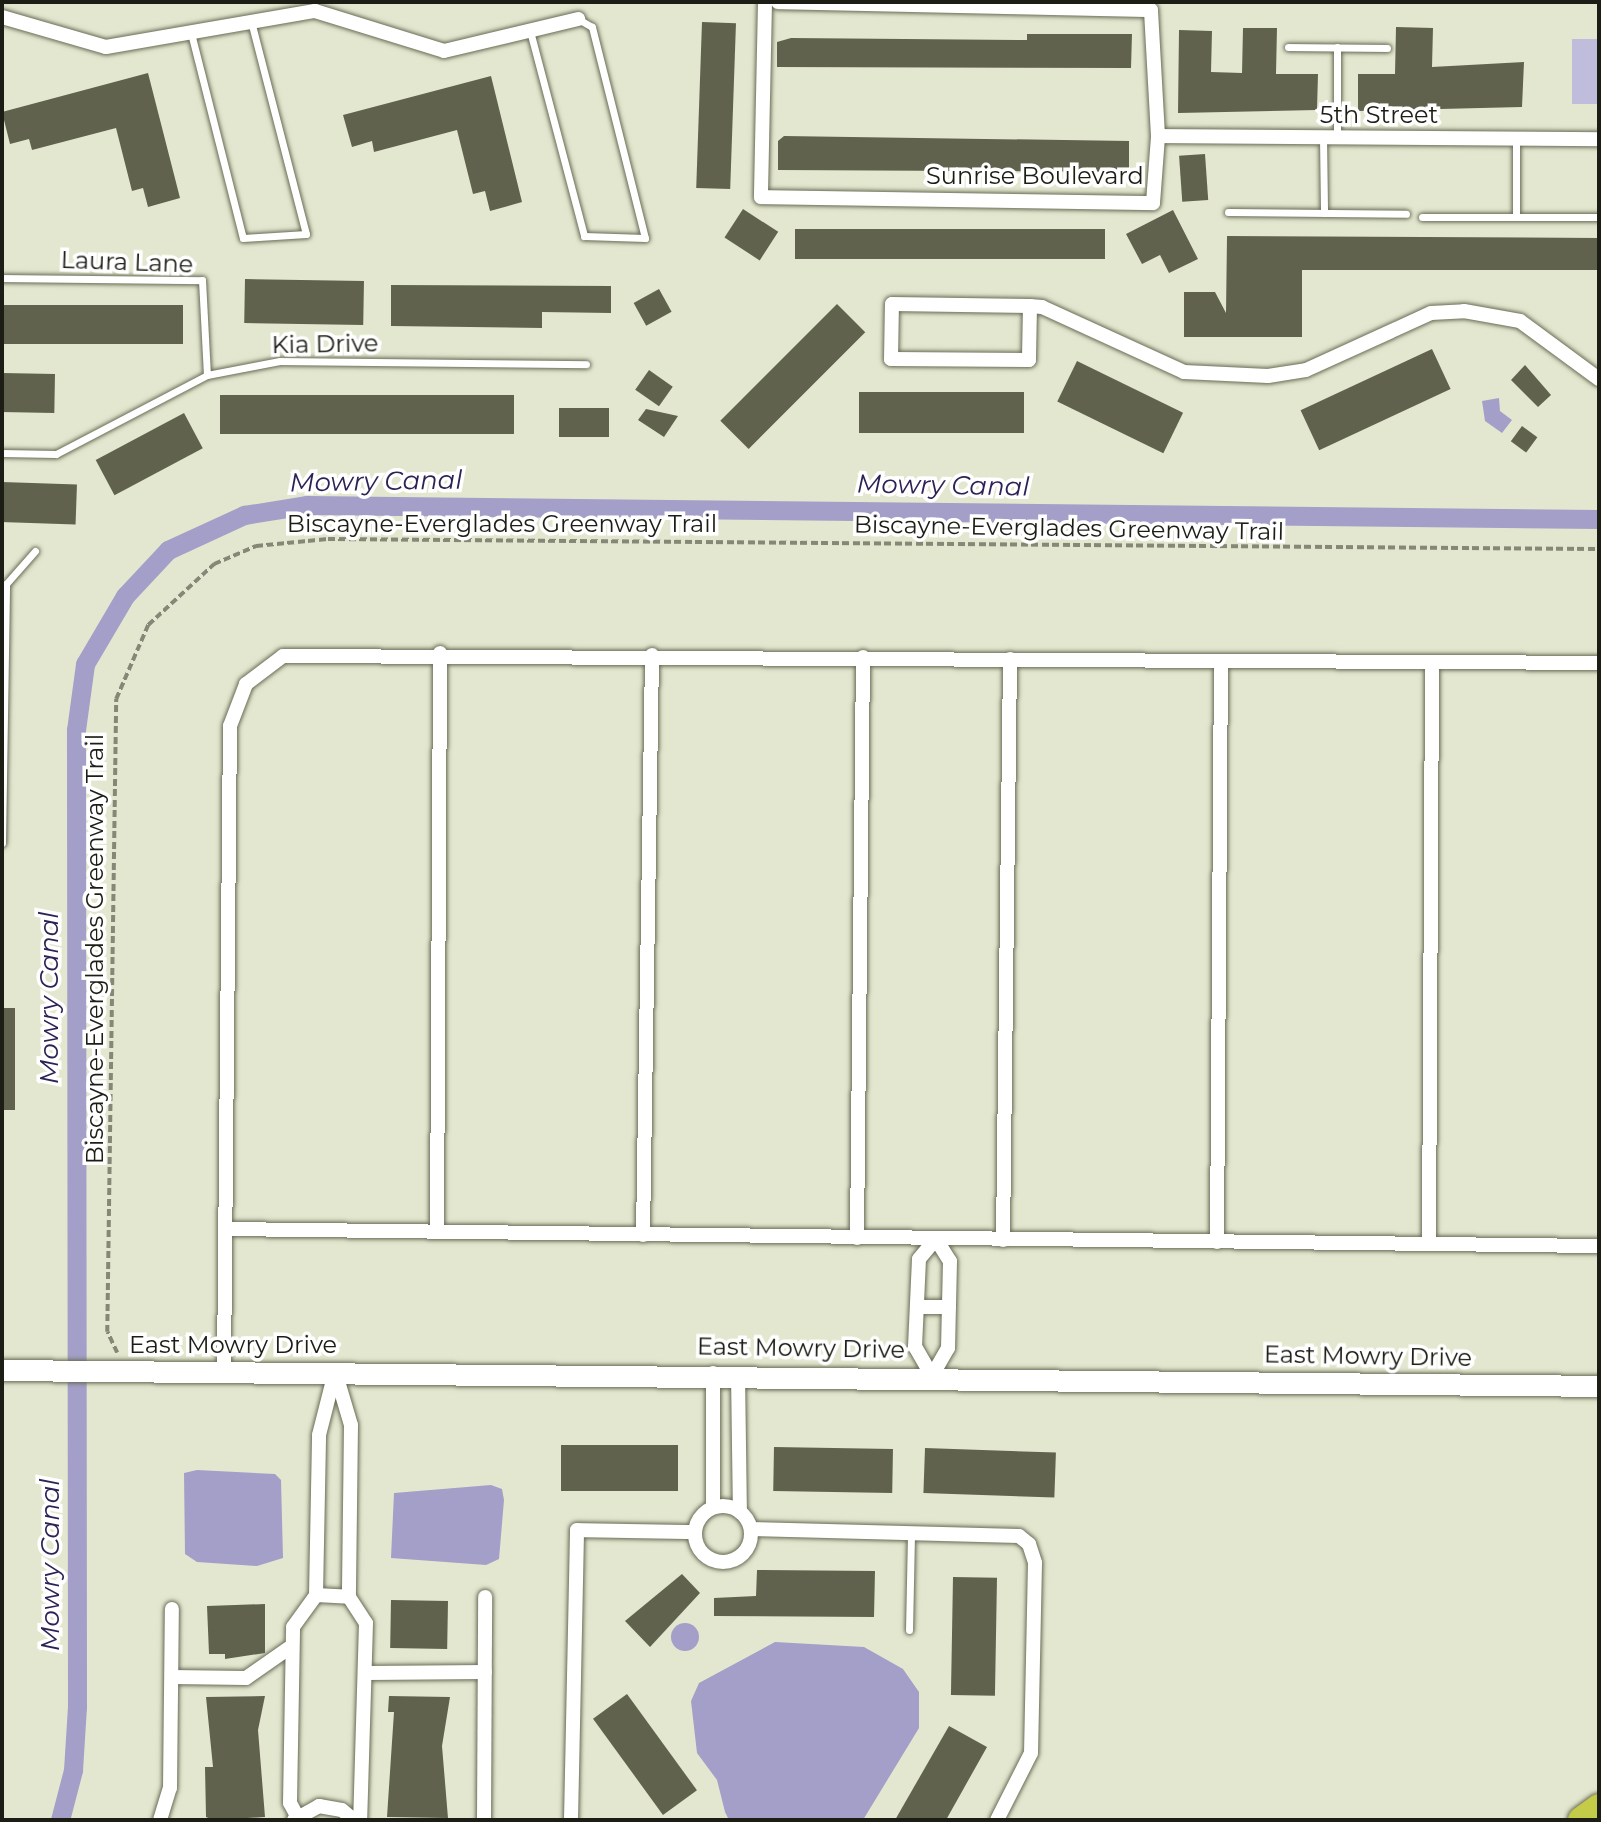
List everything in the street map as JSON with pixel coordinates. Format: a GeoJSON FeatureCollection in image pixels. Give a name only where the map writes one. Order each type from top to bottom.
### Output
{"type":"FeatureCollection","features":[{"type":"Feature","properties":{"kind":"highway"},"geometry":{"type":"LineString","coordinates":[[1581,1820],[1599,1807]]}},
{"type":"Feature","properties":{"kind":"street","name":"Sunrise Boulevard"},"geometry":{"type":"LineString","coordinates":[[765,2],[761,198],[1153,203],[1158,136],[1151,10],[778,2]]}},
{"type":"Feature","properties":{"kind":"street"},"geometry":{"type":"LineString","coordinates":[[2,17],[106,47],[316,11],[444,51],[578,19]]}},
{"type":"Feature","properties":{"kind":"street","name":"5th Street"},"geometry":{"type":"LineString","coordinates":[[1158,136],[1599,139]]}},
{"type":"Feature","properties":{"kind":"street"},"geometry":{"type":"LineString","coordinates":[[1030,306],[1029,360],[891,359],[892,304],[1030,306],[1071,317],[1184,372],[1237,376],[1306,370],[1431,313],[1495,314],[1520,321],[1598,377]]}},
{"type":"Feature","properties":{"kind":"street"},"geometry":{"type":"LineString","coordinates":[[437,1232],[440,653]]}},
{"type":"Feature","properties":{"kind":"street"},"geometry":{"type":"LineString","coordinates":[[224,1371],[235,705],[246,684],[283,656],[440,653],[1432,664],[1599,663]]}},
{"type":"Feature","properties":{"kind":"street"},"geometry":{"type":"LineString","coordinates":[[643,1235],[652,655]]}},
{"type":"Feature","properties":{"kind":"street"},"geometry":{"type":"LineString","coordinates":[[857,1238],[863,657]]}},
{"type":"Feature","properties":{"kind":"street"},"geometry":{"type":"LineString","coordinates":[[1003,1240],[1010,659]]}},
{"type":"Feature","properties":{"kind":"street"},"geometry":{"type":"LineString","coordinates":[[1217,1242],[1221,661]]}},
{"type":"Feature","properties":{"kind":"street"},"geometry":{"type":"LineString","coordinates":[[1429,1244],[1432,664]]}},
{"type":"Feature","properties":{"kind":"street"},"geometry":{"type":"LineString","coordinates":[[225,1229],[1599,1246]]}},
{"type":"Feature","properties":{"kind":"street"},"geometry":{"type":"LineString","coordinates":[[936,1239],[950,1261],[948,1348],[932,1376],[915,1347],[919,1259],[936,1239]]}},
{"type":"Feature","properties":{"kind":"street"},"geometry":{"type":"LineString","coordinates":[[917,1307],[949,1307]]}},
{"type":"Feature","properties":{"kind":"street","name":"East Mowry Drive"},"geometry":{"type":"LineString","coordinates":[[2,1370],[51,1371],[104,1365],[224,1371],[713,1373],[1599,1386]]}},
{"type":"Feature","properties":{"kind":"street"},"geometry":{"type":"LineString","coordinates":[[316,1595],[319,1435],[335,1371]]}},
{"type":"Feature","properties":{"kind":"street"},"geometry":{"type":"LineString","coordinates":[[335,1371],[351,1425],[349,1597],[366,1623],[368,1673],[360,1820]]}},
{"type":"Feature","properties":{"kind":"street"},"geometry":{"type":"LineString","coordinates":[[713,1373],[713,1507]]}},
{"type":"Feature","properties":{"kind":"street"},"geometry":{"type":"LineString","coordinates":[[738,1374],[740,1511],[751,1529],[747,1548],[724,1562],[699,1550],[694,1532],[700,1517],[713,1507],[740,1511]]}},
{"type":"Feature","properties":{"kind":"street"},"geometry":{"type":"LineString","coordinates":[[751,1529],[1019,1536],[1035,1563],[1031,1753],[997,1820]]}},
{"type":"Feature","properties":{"kind":"street"},"geometry":{"type":"LineString","coordinates":[[571,1820],[577,1530],[694,1532]]}},
{"type":"Feature","properties":{"kind":"street"},"geometry":{"type":"LineString","coordinates":[[349,1597],[316,1595],[301,1608],[289,1648],[290,1803],[296,1818],[331,1806],[354,1820]]}},
{"type":"Feature","properties":{"kind":"street"},"geometry":{"type":"LineString","coordinates":[[484,1820],[485,1597]]}},
{"type":"Feature","properties":{"kind":"street"},"geometry":{"type":"LineString","coordinates":[[160,1820],[170,1788],[173,1609]]}},
{"type":"Feature","properties":{"kind":"street"},"geometry":{"type":"LineString","coordinates":[[172,1676],[246,1678],[289,1648]]}},
{"type":"Feature","properties":{"kind":"street"},"geometry":{"type":"LineString","coordinates":[[368,1673],[485,1672]]}},
{"type":"Feature","properties":{"kind":"lane"},"geometry":{"type":"LineString","coordinates":[[530,31],[584,236],[645,238],[592,27],[578,19]]}},
{"type":"Feature","properties":{"kind":"lane"},"geometry":{"type":"LineString","coordinates":[[191,33],[243,238],[306,234],[251,22]]}},
{"type":"Feature","properties":{"kind":"lane"},"geometry":{"type":"LineString","coordinates":[[1288,47],[1387,48]]}},
{"type":"Feature","properties":{"kind":"lane"},"geometry":{"type":"LineString","coordinates":[[1324,213],[1337,47]]}},
{"type":"Feature","properties":{"kind":"lane"},"geometry":{"type":"LineString","coordinates":[[1516,139],[1516,217]]}},
{"type":"Feature","properties":{"kind":"lane"},"geometry":{"type":"LineString","coordinates":[[1228,212],[1406,214]]}},
{"type":"Feature","properties":{"kind":"lane"},"geometry":{"type":"LineString","coordinates":[[1422,217],[1599,217]]}},
{"type":"Feature","properties":{"kind":"lane","name":"Laura Lane"},"geometry":{"type":"LineString","coordinates":[[2,278],[202,280],[206,375]]}},
{"type":"Feature","properties":{"kind":"lane","name":"Kia Drive"},"geometry":{"type":"LineString","coordinates":[[2,453],[56,454],[206,375],[280,361],[586,365]]}},
{"type":"Feature","properties":{"kind":"lane"},"geometry":{"type":"LineString","coordinates":[[2,844],[6,584],[35,551]]}},
{"type":"Feature","properties":{"kind":"lane"},"geometry":{"type":"LineString","coordinates":[[909,1630],[911,1534]]}},
{"type":"Feature","properties":{"kind":"path","name":"Biscayne-Everglades Greenway Trail"},"geometry":{"type":"LineString","coordinates":[[104,1365],[118,1358],[107,1332],[116,699],[148,625],[214,564],[256,546],[318,539],[1599,549]]}},
{"type":"Feature","properties":{"kind":"shaded area"},"geometry":{"type":"Polygon","coordinates":[[[1572,39],[1599,39],[1599,104],[1572,104],[1572,39]]]}},
{"type":"Feature","properties":{"kind":"shaded area"},"geometry":{"type":"Polygon","coordinates":[[[1499,398],[1500,411],[1512,420],[1502,433],[1485,421],[1482,401],[1499,398]]]}},
{"type":"Feature","properties":{"kind":"shaded area"},"geometry":{"type":"Polygon","coordinates":[[[197,1470],[275,1474],[281,1480],[283,1558],[257,1566],[197,1562],[185,1554],[184,1473],[197,1470]]]}},
{"type":"Feature","properties":{"kind":"shaded area"},"geometry":{"type":"Polygon","coordinates":[[[491,1485],[502,1489],[504,1500],[499,1559],[486,1565],[391,1558],[394,1493],[491,1485]]]}},
{"type":"Feature","properties":{"kind":"shaded area"},"geometry":{"type":"Polygon","coordinates":[[[685,1623],[695,1627],[699,1637],[695,1647],[685,1651],[675,1647],[671,1637],[675,1627],[685,1623]]]}},
{"type":"Feature","properties":{"kind":"shaded area"},"geometry":{"type":"Polygon","coordinates":[[[775,1642],[864,1647],[903,1669],[919,1692],[919,1728],[863,1820],[729,1820],[725,1812],[717,1780],[697,1753],[691,1701],[699,1683],[775,1642]]]}},
{"type":"Feature","properties":{"kind":"building"},"geometry":{"type":"Polygon","coordinates":[[[702,22],[736,23],[730,189],[696,188],[702,22]]]}},
{"type":"Feature","properties":{"kind":"building"},"geometry":{"type":"Polygon","coordinates":[[[1396,27],[1433,28],[1432,67],[1524,62],[1522,107],[1358,111],[1358,74],[1395,74],[1396,27]]]}},
{"type":"Feature","properties":{"kind":"building"},"geometry":{"type":"Polygon","coordinates":[[[1243,28],[1277,28],[1276,74],[1318,74],[1317,110],[1178,113],[1179,30],[1212,31],[1211,72],[1242,73],[1243,28]]]}},
{"type":"Feature","properties":{"kind":"building"},"geometry":{"type":"Polygon","coordinates":[[[1027,34],[1132,34],[1131,68],[777,67],[777,42],[791,38],[1027,40],[1027,34]]]}},
{"type":"Feature","properties":{"kind":"building"},"geometry":{"type":"Polygon","coordinates":[[[148,73],[180,198],[148,207],[143,188],[132,191],[116,128],[32,150],[29,139],[10,144],[2,112],[148,73]]]}},
{"type":"Feature","properties":{"kind":"building"},"geometry":{"type":"Polygon","coordinates":[[[491,76],[522,202],[490,211],[485,191],[473,194],[457,130],[374,152],[372,141],[352,147],[343,115],[491,76]]]}},
{"type":"Feature","properties":{"kind":"building"},"geometry":{"type":"Polygon","coordinates":[[[784,136],[1129,141],[1129,172],[778,170],[778,141],[784,136]]]}},
{"type":"Feature","properties":{"kind":"building"},"geometry":{"type":"Polygon","coordinates":[[[1205,154],[1208,200],[1182,202],[1179,156],[1205,154]]]}},
{"type":"Feature","properties":{"kind":"building"},"geometry":{"type":"Polygon","coordinates":[[[743,209],[778,232],[760,260],[724,238],[743,209]]]}},
{"type":"Feature","properties":{"kind":"building"},"geometry":{"type":"Polygon","coordinates":[[[1173,210],[1198,259],[1169,273],[1160,255],[1142,264],[1126,234],[1173,210]]]}},
{"type":"Feature","properties":{"kind":"building"},"geometry":{"type":"Polygon","coordinates":[[[795,229],[1105,229],[1105,259],[795,259],[795,229]]]}},
{"type":"Feature","properties":{"kind":"building"},"geometry":{"type":"Polygon","coordinates":[[[1227,236],[1599,238],[1599,270],[1302,270],[1302,337],[1184,337],[1184,292],[1215,292],[1226,313],[1227,236]]]}},
{"type":"Feature","properties":{"kind":"building"},"geometry":{"type":"Polygon","coordinates":[[[245,279],[364,281],[363,325],[244,323],[245,279]]]}},
{"type":"Feature","properties":{"kind":"building"},"geometry":{"type":"Polygon","coordinates":[[[391,285],[611,286],[611,313],[542,312],[542,328],[391,326],[391,285]]]}},
{"type":"Feature","properties":{"kind":"building"},"geometry":{"type":"Polygon","coordinates":[[[659,289],[672,312],[646,326],[634,303],[659,289]]]}},
{"type":"Feature","properties":{"kind":"building"},"geometry":{"type":"Polygon","coordinates":[[[837,304],[865,332],[749,449],[720,421],[837,304]]]}},
{"type":"Feature","properties":{"kind":"building"},"geometry":{"type":"Polygon","coordinates":[[[2,305],[183,305],[183,344],[2,344],[2,305]]]}},
{"type":"Feature","properties":{"kind":"building"},"geometry":{"type":"Polygon","coordinates":[[[1432,349],[1451,389],[1319,450],[1301,410],[1432,349]]]}},
{"type":"Feature","properties":{"kind":"building"},"geometry":{"type":"Polygon","coordinates":[[[1077,361],[1183,413],[1163,453],[1057,401],[1077,361]]]}},
{"type":"Feature","properties":{"kind":"building"},"geometry":{"type":"Polygon","coordinates":[[[1525,365],[1551,395],[1538,407],[1511,380],[1525,365]]]}},
{"type":"Feature","properties":{"kind":"building"},"geometry":{"type":"Polygon","coordinates":[[[649,370],[673,387],[659,406],[635,390],[649,370]]]}},
{"type":"Feature","properties":{"kind":"building"},"geometry":{"type":"Polygon","coordinates":[[[2,373],[55,374],[54,413],[2,412],[2,373]]]}},
{"type":"Feature","properties":{"kind":"building"},"geometry":{"type":"Polygon","coordinates":[[[859,392],[1024,392],[1024,433],[859,433],[859,392]]]}},
{"type":"Feature","properties":{"kind":"building"},"geometry":{"type":"Polygon","coordinates":[[[220,395],[514,395],[514,434],[220,434],[220,395]]]}},
{"type":"Feature","properties":{"kind":"building"},"geometry":{"type":"Polygon","coordinates":[[[559,408],[609,408],[609,437],[559,437],[559,408]]]}},
{"type":"Feature","properties":{"kind":"building"},"geometry":{"type":"Polygon","coordinates":[[[646,409],[678,416],[664,437],[638,420],[646,409]]]}},
{"type":"Feature","properties":{"kind":"building"},"geometry":{"type":"Polygon","coordinates":[[[184,413],[203,448],[114,495],[96,460],[184,413]]]}},
{"type":"Feature","properties":{"kind":"building"},"geometry":{"type":"Polygon","coordinates":[[[1522,426],[1537,437],[1526,453],[1511,441],[1522,426]]]}},
{"type":"Feature","properties":{"kind":"building"},"geometry":{"type":"Polygon","coordinates":[[[2,482],[77,485],[76,525],[2,522],[2,482]]]}},
{"type":"Feature","properties":{"kind":"building"},"geometry":{"type":"Polygon","coordinates":[[[2,1008],[15,1008],[15,1110],[2,1110],[2,1008]]]}},
{"type":"Feature","properties":{"kind":"building"},"geometry":{"type":"Polygon","coordinates":[[[561,1445],[678,1445],[678,1491],[561,1491],[561,1445]]]}},
{"type":"Feature","properties":{"kind":"building"},"geometry":{"type":"Polygon","coordinates":[[[774,1447],[893,1449],[892,1493],[773,1491],[774,1447]]]}},
{"type":"Feature","properties":{"kind":"building"},"geometry":{"type":"Polygon","coordinates":[[[925,1448],[1056,1453],[1054,1498],[923,1493],[925,1448]]]}},
{"type":"Feature","properties":{"kind":"building"},"geometry":{"type":"Polygon","coordinates":[[[757,1570],[875,1571],[874,1617],[714,1616],[714,1598],[756,1596],[757,1570]]]}},
{"type":"Feature","properties":{"kind":"building"},"geometry":{"type":"Polygon","coordinates":[[[682,1574],[700,1593],[650,1647],[625,1621],[682,1574]]]}},
{"type":"Feature","properties":{"kind":"building"},"geometry":{"type":"Polygon","coordinates":[[[953,1577],[997,1578],[995,1696],[951,1695],[953,1577]]]}},
{"type":"Feature","properties":{"kind":"building"},"geometry":{"type":"Polygon","coordinates":[[[391,1600],[448,1601],[447,1649],[390,1648],[391,1600]]]}},
{"type":"Feature","properties":{"kind":"building"},"geometry":{"type":"Polygon","coordinates":[[[265,1604],[265,1653],[225,1659],[225,1654],[209,1654],[207,1606],[265,1604]]]}},
{"type":"Feature","properties":{"kind":"building"},"geometry":{"type":"Polygon","coordinates":[[[627,1694],[697,1790],[663,1815],[593,1719],[627,1694]]]}},
{"type":"Feature","properties":{"kind":"building"},"geometry":{"type":"Polygon","coordinates":[[[265,1696],[258,1730],[265,1817],[213,1820],[206,1817],[205,1767],[213,1767],[206,1697],[265,1696]]]}},
{"type":"Feature","properties":{"kind":"building"},"geometry":{"type":"Polygon","coordinates":[[[389,1696],[450,1697],[442,1746],[448,1818],[387,1817],[394,1712],[388,1712],[389,1696]]]}},
{"type":"Feature","properties":{"kind":"building"},"geometry":{"type":"Polygon","coordinates":[[[949,1726],[987,1747],[946,1820],[895,1820],[949,1726]]]}},
{"type":"Feature","properties":{"kind":"waterway","name":"Mowry Canal"},"geometry":{"type":"LineString","coordinates":[[60,1820],[73,1770],[77,1707],[76,730],[85,664],[125,596],[168,550],[244,515],[307,505],[1599,519]]}}]}
